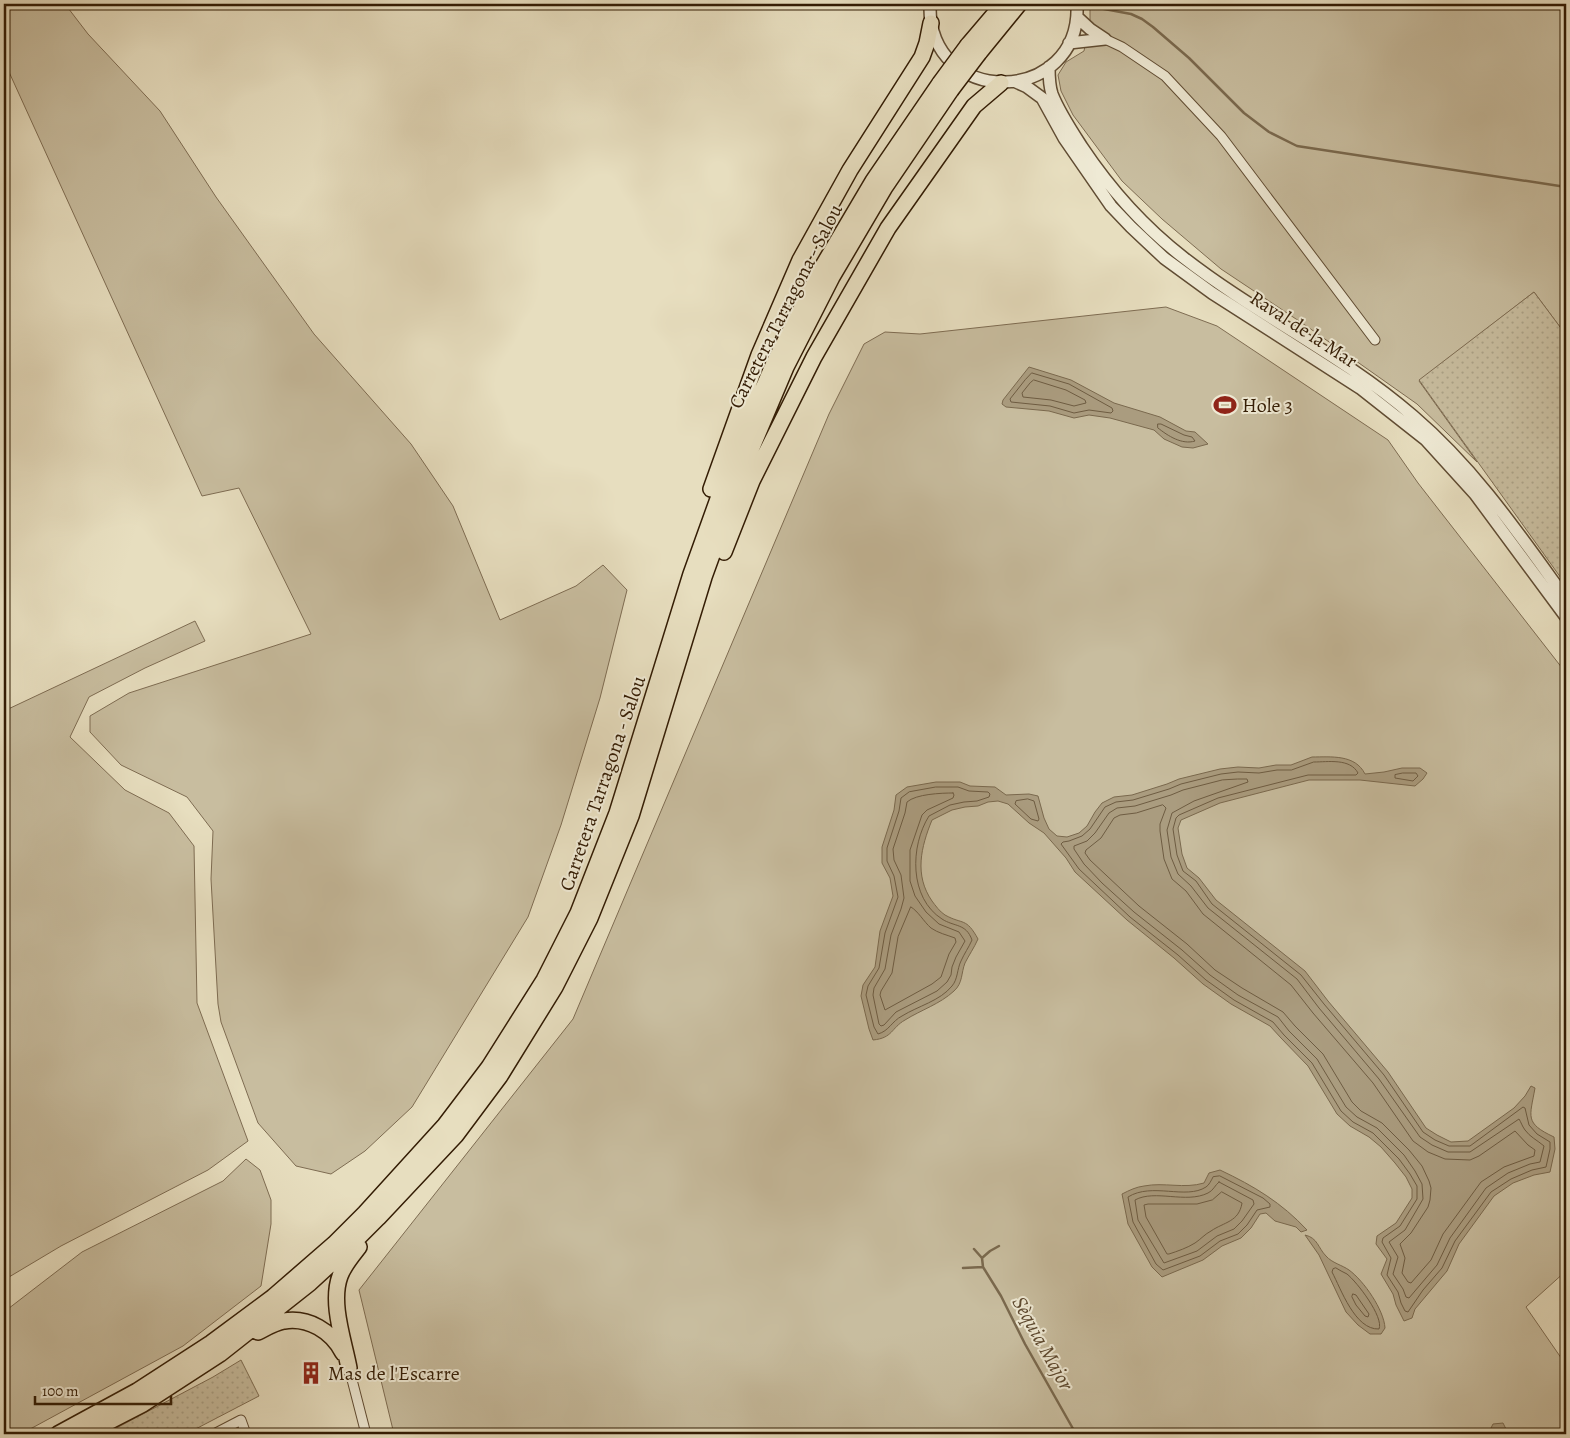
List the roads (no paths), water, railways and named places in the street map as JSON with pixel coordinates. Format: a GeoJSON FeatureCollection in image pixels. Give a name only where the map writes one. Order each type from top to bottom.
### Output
{"type":"FeatureCollection","features":[{"type":"Feature","properties":{"kind":"highway","name":"Carretera Tarragona - Salou"},"geometry":{"type":"LineString","coordinates":[[58,1434],[137,1391],[211,1343],[273,1297],[334,1244],[359,1219],[445,1125],[489,1067],[544,980],[578,913],[617,813],[691,574],[732,460],[774,362],[822,269],[873,181],[974,49],[1003,4]]}},
{"type":"Feature","properties":{"kind":"highway"},"geometry":{"type":"LineString","coordinates":[[974,49],[1019,4]]}},
{"type":"Feature","properties":{"kind":"highway"},"geometry":{"type":"LineString","coordinates":[[651,705],[684,572],[759,355],[800,260],[850,170],[922,56],[931,23]]}},
{"type":"Feature","properties":{"kind":"highway"},"geometry":{"type":"LineString","coordinates":[[668,698],[752,481],[814,357],[888,228],[974,106],[1009,82]]}},
{"type":"Feature","properties":{"kind":"highway","name":"Carretera Tarragona - Salou"},"geometry":{"type":"LineString","coordinates":[[85,1434],[142,1404],[220,1354],[310,1283],[348,1248],[456,1135],[500,1076],[555,987],[590,918],[630,816],[704,577],[745,464],[786,367],[832,277],[945,86]]}},
{"type":"Feature","properties":{"kind":"highway"},"geometry":{"type":"LineString","coordinates":[[349,1368],[338,1311],[337,1286],[339,1278],[349,1260],[402,1201],[415,1178]]}},
{"type":"Feature","properties":{"kind":"highway"},"geometry":{"type":"LineString","coordinates":[[220,1354],[274,1324],[292,1321],[314,1326],[333,1337],[339,1345],[349,1368]]}},
{"type":"Feature","properties":{"kind":"street","name":"Raval de la Mar"},"geometry":{"type":"LineString","coordinates":[[930,4],[931,23],[935,37],[942,50],[956,66],[974,77],[987,81],[1009,82],[1027,87],[1042,98],[1064,138],[1111,206],[1164,258],[1212,293],[1360,388],[1426,440],[1475,494],[1566,617]]}},
{"type":"Feature","properties":{"kind":"street"},"geometry":{"type":"LineString","coordinates":[[1009,82],[1033,76],[1049,67],[1060,56],[1069,43],[1074,30],[1077,4]]}},
{"type":"Feature","properties":{"kind":"street"},"geometry":{"type":"LineString","coordinates":[[1077,17],[1090,29],[1122,47],[1165,76],[1221,136],[1375,340]]}},
{"type":"Feature","properties":{"kind":"street"},"geometry":{"type":"LineString","coordinates":[[1069,43],[1105,39]]}},
{"type":"Feature","properties":{"kind":"street","name":"Raval de la Mar"},"geometry":{"type":"LineString","coordinates":[[1049,67],[1049,82],[1052,93],[1075,137],[1097,170],[1148,227],[1191,263],[1358,374],[1412,415],[1449,449],[1480,482],[1566,599]]}},
{"type":"Feature","properties":{"kind":"street"},"geometry":{"type":"LineString","coordinates":[[349,1368],[366,1434]]}},
{"type":"Feature","properties":{"kind":"street"},"geometry":{"type":"LineString","coordinates":[[214,1434],[242,1420],[246,1434]]}},
{"type":"Feature","properties":{"kind":"water"},"geometry":{"type":"Polygon","coordinates":[[[1029,367],[1071,380],[1114,403],[1160,417],[1186,431],[1195,432],[1208,444],[1193,448],[1182,447],[1164,439],[1154,430],[1110,418],[1089,415],[1074,418],[1049,411],[1006,407],[1002,404],[1003,400],[1029,367]]]}},
{"type":"Feature","properties":{"kind":"water"},"geometry":{"type":"Polygon","coordinates":[[[1312,757],[1334,757],[1349,760],[1361,768],[1365,774],[1402,768],[1420,768],[1427,773],[1415,786],[1360,780],[1309,780],[1220,803],[1181,820],[1178,828],[1182,854],[1187,868],[1199,878],[1216,900],[1305,971],[1388,1072],[1426,1128],[1451,1142],[1468,1141],[1514,1108],[1531,1086],[1535,1088],[1531,1113],[1533,1123],[1554,1137],[1555,1149],[1550,1172],[1534,1175],[1513,1183],[1494,1196],[1459,1244],[1447,1271],[1415,1309],[1412,1318],[1404,1321],[1393,1294],[1381,1274],[1387,1259],[1376,1244],[1377,1236],[1396,1223],[1412,1198],[1412,1189],[1406,1177],[1381,1147],[1369,1137],[1350,1126],[1337,1114],[1308,1066],[1270,1026],[1231,1004],[1203,984],[1127,920],[1075,872],[1066,858],[1044,833],[1029,823],[1008,804],[998,801],[988,802],[978,806],[952,810],[932,820],[925,840],[922,851],[921,871],[926,891],[941,912],[967,924],[978,939],[965,963],[957,988],[943,1000],[900,1023],[888,1035],[873,1040],[861,996],[863,985],[875,967],[880,931],[893,896],[890,878],[882,863],[882,847],[894,810],[896,795],[907,787],[936,782],[960,782],[970,786],[995,787],[1006,795],[1029,794],[1038,796],[1049,829],[1057,836],[1067,837],[1079,833],[1087,826],[1102,803],[1114,797],[1132,795],[1179,779],[1220,769],[1291,765],[1312,757]]]}},
{"type":"Feature","properties":{"kind":"water"},"geometry":{"type":"Polygon","coordinates":[[[1220,1170],[1267,1196],[1288,1211],[1307,1230],[1301,1232],[1296,1227],[1275,1221],[1266,1213],[1260,1214],[1251,1228],[1241,1238],[1222,1246],[1203,1260],[1162,1277],[1152,1267],[1128,1224],[1122,1194],[1141,1186],[1196,1185],[1204,1183],[1209,1173],[1220,1170]]]}},
{"type":"Feature","properties":{"kind":"water"},"geometry":{"type":"Polygon","coordinates":[[[1305,1235],[1313,1238],[1328,1258],[1346,1268],[1367,1288],[1384,1321],[1385,1328],[1381,1334],[1370,1334],[1346,1312],[1319,1255],[1305,1235]]]}},
{"type":"Feature","properties":{"kind":"water"},"geometry":{"type":"Polygon","coordinates":[[[1503,1423],[1507,1431],[1506,1434],[1488,1434],[1493,1424],[1503,1423]]]}},
{"type":"Feature","properties":{"kind":"waterway"},"geometry":{"type":"LineString","coordinates":[[1099,8],[1131,14],[1142,19],[1189,58],[1244,113],[1269,132],[1297,146],[1566,187]]}},
{"type":"Feature","properties":{"kind":"waterway","name":"Sèquia Major"},"geometry":{"type":"LineString","coordinates":[[999,1246],[982,1258],[983,1267],[1001,1296],[1025,1344],[1076,1434]]}},
{"type":"Feature","properties":{"kind":"waterway","name":"Sèquia Major"},"geometry":{"type":"LineString","coordinates":[[974,1249],[982,1258]]}},
{"type":"Feature","properties":{"kind":"waterway","name":"Sèquia Major"},"geometry":{"type":"LineString","coordinates":[[963,1268],[983,1267]]}},
{"type":"Feature","properties":{"kind":"place","name":"Hole 3"},"geometry":{"type":"Point","coordinates":[1225,405]}},
{"type":"Feature","properties":{"kind":"place","name":"Mas de l'Escarre"},"geometry":{"type":"Point","coordinates":[311,1373]}}]}
